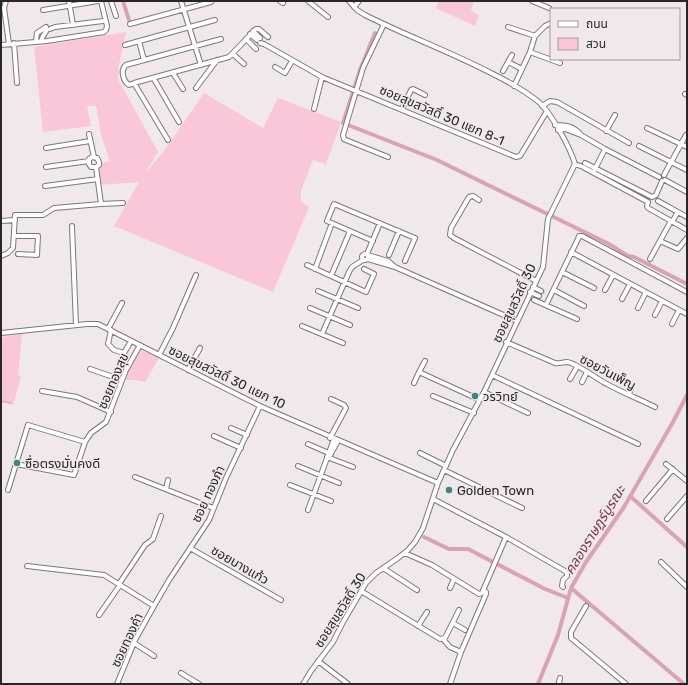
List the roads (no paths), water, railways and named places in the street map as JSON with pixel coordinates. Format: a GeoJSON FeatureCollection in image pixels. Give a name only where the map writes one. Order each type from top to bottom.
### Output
{"type":"FeatureCollection","features":[{"type":"Feature","properties":{"kind":"street"},"geometry":{"type":"LineString","coordinates":[[6,1],[4,8],[9,44]]}},
{"type":"Feature","properties":{"kind":"street"},"geometry":{"type":"LineString","coordinates":[[43,10],[70,3],[98,1]]}},
{"type":"Feature","properties":{"kind":"street"},"geometry":{"type":"LineString","coordinates":[[1,45],[91,34],[106,30],[107,26],[101,1]]}},
{"type":"Feature","properties":{"kind":"street"},"geometry":{"type":"LineString","coordinates":[[111,1],[116,16]]}},
{"type":"Feature","properties":{"kind":"street"},"geometry":{"type":"LineString","coordinates":[[181,1],[201,65]]}},
{"type":"Feature","properties":{"kind":"street"},"geometry":{"type":"LineString","coordinates":[[308,1],[328,17]]}},
{"type":"Feature","properties":{"kind":"street"},"geometry":{"type":"LineString","coordinates":[[349,1],[360,13],[477,66],[533,98],[547,111],[572,156],[574,164],[622,187],[648,202],[648,208],[672,220],[687,230]]}},
{"type":"Feature","properties":{"kind":"street"},"geometry":{"type":"LineString","coordinates":[[354,7],[359,1]]}},
{"type":"Feature","properties":{"kind":"street"},"geometry":{"type":"LineString","coordinates":[[532,1],[549,8]]}},
{"type":"Feature","properties":{"kind":"street"},"geometry":{"type":"LineString","coordinates":[[130,24],[202,3],[211,2]]}},
{"type":"Feature","properties":{"kind":"street"},"geometry":{"type":"LineString","coordinates":[[70,3],[73,25]]}},
{"type":"Feature","properties":{"kind":"street"},"geometry":{"type":"LineString","coordinates":[[125,45],[215,20]]}},
{"type":"Feature","properties":{"kind":"street"},"geometry":{"type":"LineString","coordinates":[[36,41],[37,32],[46,29],[103,21]]}},
{"type":"Feature","properties":{"kind":"street"},"geometry":{"type":"LineString","coordinates":[[384,24],[365,62],[354,89],[348,120],[343,135],[344,139],[388,157]]}},
{"type":"Feature","properties":{"kind":"street"},"geometry":{"type":"LineString","coordinates":[[514,86],[530,52],[535,36],[545,26],[550,24]]}},
{"type":"Feature","properties":{"kind":"street"},"geometry":{"type":"LineString","coordinates":[[508,27],[535,36]]}},
{"type":"Feature","properties":{"kind":"street"},"geometry":{"type":"LineString","coordinates":[[41,41],[46,29]]}},
{"type":"Feature","properties":{"kind":"street"},"geometry":{"type":"LineString","coordinates":[[221,39],[126,65],[123,69],[126,82],[129,84],[134,84],[229,57],[256,29],[259,29],[268,37]]}},
{"type":"Feature","properties":{"kind":"street","name":"ซอยสุขสวัสดิ์ 30 แยก 8-1"},"geometry":{"type":"LineString","coordinates":[[252,32],[261,41],[292,61],[322,77],[516,157],[520,156],[547,111]]}},
{"type":"Feature","properties":{"kind":"street"},"geometry":{"type":"LineString","coordinates":[[246,39],[256,49]]}},
{"type":"Feature","properties":{"kind":"street"},"geometry":{"type":"LineString","coordinates":[[139,41],[144,60]]}},
{"type":"Feature","properties":{"kind":"street"},"geometry":{"type":"LineString","coordinates":[[14,43],[17,83]]}},
{"type":"Feature","properties":{"kind":"street"},"geometry":{"type":"LineString","coordinates":[[530,52],[550,59]]}},
{"type":"Feature","properties":{"kind":"street"},"geometry":{"type":"LineString","coordinates":[[233,54],[244,64]]}},
{"type":"Feature","properties":{"kind":"street"},"geometry":{"type":"LineString","coordinates":[[503,71],[512,55]]}},
{"type":"Feature","properties":{"kind":"street"},"geometry":{"type":"LineString","coordinates":[[196,88],[217,60]]}},
{"type":"Feature","properties":{"kind":"street"},"geometry":{"type":"LineString","coordinates":[[552,60],[560,63]]}},
{"type":"Feature","properties":{"kind":"street"},"geometry":{"type":"LineString","coordinates":[[275,67],[285,72],[292,61]]}},
{"type":"Feature","properties":{"kind":"street"},"geometry":{"type":"LineString","coordinates":[[508,62],[522,69]]}},
{"type":"Feature","properties":{"kind":"street"},"geometry":{"type":"LineString","coordinates":[[173,73],[182,89]]}},
{"type":"Feature","properties":{"kind":"street"},"geometry":{"type":"LineString","coordinates":[[314,109],[322,77]]}},
{"type":"Feature","properties":{"kind":"street"},"geometry":{"type":"LineString","coordinates":[[154,79],[179,122]]}},
{"type":"Feature","properties":{"kind":"street"},"geometry":{"type":"LineString","coordinates":[[134,84],[168,140]]}},
{"type":"Feature","properties":{"kind":"street"},"geometry":{"type":"LineString","coordinates":[[402,109],[411,90],[425,94]]}},
{"type":"Feature","properties":{"kind":"street"},"geometry":{"type":"LineString","coordinates":[[542,106],[554,101],[628,143]]}},
{"type":"Feature","properties":{"kind":"street"},"geometry":{"type":"LineString","coordinates":[[606,131],[615,115]]}},
{"type":"Feature","properties":{"kind":"street"},"geometry":{"type":"LineString","coordinates":[[555,125],[569,126],[577,130],[581,135]]}},
{"type":"Feature","properties":{"kind":"street"},"geometry":{"type":"LineString","coordinates":[[647,128],[687,147]]}},
{"type":"Feature","properties":{"kind":"street"},"geometry":{"type":"LineString","coordinates":[[558,130],[565,129],[581,135],[687,192]]}},
{"type":"Feature","properties":{"kind":"street"},"geometry":{"type":"LineString","coordinates":[[89,134],[94,157],[97,158],[99,162],[96,167],[101,204]]}},
{"type":"Feature","properties":{"kind":"street"},"geometry":{"type":"LineString","coordinates":[[585,163],[652,197],[656,194],[686,135]]}},
{"type":"Feature","properties":{"kind":"street"},"geometry":{"type":"LineString","coordinates":[[46,148],[90,141]]}},
{"type":"Feature","properties":{"kind":"street"},"geometry":{"type":"LineString","coordinates":[[639,146],[687,170]]}},
{"type":"Feature","properties":{"kind":"street"},"geometry":{"type":"LineString","coordinates":[[595,169],[605,149]]}},
{"type":"Feature","properties":{"kind":"street"},"geometry":{"type":"LineString","coordinates":[[46,167],[89,161],[90,158],[94,157]]}},
{"type":"Feature","properties":{"kind":"street"},"geometry":{"type":"LineString","coordinates":[[89,161],[91,167],[96,167]]}},
{"type":"Feature","properties":{"kind":"street","name":"ซอยสุขสวัสดิ์ 30"},"geometry":{"type":"LineString","coordinates":[[303,684],[333,642],[343,622],[370,577],[405,553],[415,542],[423,528],[438,483],[474,413],[544,263],[548,220],[574,164]]}},
{"type":"Feature","properties":{"kind":"street"},"geometry":{"type":"LineString","coordinates":[[45,186],[98,179]]}},
{"type":"Feature","properties":{"kind":"street"},"geometry":{"type":"LineString","coordinates":[[479,200],[473,196],[469,197],[451,228],[450,235],[536,281]]}},
{"type":"Feature","properties":{"kind":"street"},"geometry":{"type":"LineString","coordinates":[[658,201],[687,217]]}},
{"type":"Feature","properties":{"kind":"street"},"geometry":{"type":"LineString","coordinates":[[1,256],[8,253],[13,248],[15,215],[43,215],[54,208],[123,203]]}},
{"type":"Feature","properties":{"kind":"street"},"geometry":{"type":"LineString","coordinates":[[373,240],[327,221],[334,204],[415,238],[405,261]]}},
{"type":"Feature","properties":{"kind":"street"},"geometry":{"type":"LineString","coordinates":[[650,259],[678,212]]}},
{"type":"Feature","properties":{"kind":"street"},"geometry":{"type":"LineString","coordinates":[[1,221],[15,220]]}},
{"type":"Feature","properties":{"kind":"street"},"geometry":{"type":"LineString","coordinates":[[315,269],[332,223]]}},
{"type":"Feature","properties":{"kind":"street"},"geometry":{"type":"LineString","coordinates":[[368,256],[380,223]]}},
{"type":"Feature","properties":{"kind":"street"},"geometry":{"type":"LineString","coordinates":[[72,226],[76,325]]}},
{"type":"Feature","properties":{"kind":"street"},"geometry":{"type":"LineString","coordinates":[[389,255],[399,230]]}},
{"type":"Feature","properties":{"kind":"street"},"geometry":{"type":"LineString","coordinates":[[331,276],[350,231]]}},
{"type":"Feature","properties":{"kind":"street"},"geometry":{"type":"LineString","coordinates":[[14,236],[38,236],[37,255],[18,254]]}},
{"type":"Feature","properties":{"kind":"street"},"geometry":{"type":"LineString","coordinates":[[547,303],[579,236],[582,236],[687,292]]}},
{"type":"Feature","properties":{"kind":"street"},"geometry":{"type":"LineString","coordinates":[[660,241],[678,249],[687,238]]}},
{"type":"Feature","properties":{"kind":"street"},"geometry":{"type":"LineString","coordinates":[[571,252],[687,314]]}},
{"type":"Feature","properties":{"kind":"street"},"geometry":{"type":"LineString","coordinates":[[322,334],[344,282],[351,269],[363,260],[363,255],[388,261],[395,267],[517,321]]}},
{"type":"Feature","properties":{"kind":"street"},"geometry":{"type":"LineString","coordinates":[[307,266],[366,292],[374,274],[364,269]]}},
{"type":"Feature","properties":{"kind":"street"},"geometry":{"type":"LineString","coordinates":[[562,272],[594,288]]}},
{"type":"Feature","properties":{"kind":"street"},"geometry":{"type":"LineString","coordinates":[[159,355],[173,328],[196,274]]}},
{"type":"Feature","properties":{"kind":"street"},"geometry":{"type":"LineString","coordinates":[[605,290],[613,275]]}},
{"type":"Feature","properties":{"kind":"street"},"geometry":{"type":"LineString","coordinates":[[622,299],[630,284]]}},
{"type":"Feature","properties":{"kind":"street"},"geometry":{"type":"LineString","coordinates":[[533,287],[541,291]]}},
{"type":"Feature","properties":{"kind":"street"},"geometry":{"type":"LineString","coordinates":[[554,290],[584,306]]}},
{"type":"Feature","properties":{"kind":"street"},"geometry":{"type":"LineString","coordinates":[[318,291],[358,308]]}},
{"type":"Feature","properties":{"kind":"street"},"geometry":{"type":"LineString","coordinates":[[530,292],[541,297],[547,303]]}},
{"type":"Feature","properties":{"kind":"street"},"geometry":{"type":"LineString","coordinates":[[638,308],[646,292]]}},
{"type":"Feature","properties":{"kind":"street"},"geometry":{"type":"LineString","coordinates":[[546,294],[550,296]]}},
{"type":"Feature","properties":{"kind":"street"},"geometry":{"type":"LineString","coordinates":[[534,300],[547,303],[577,319]]}},
{"type":"Feature","properties":{"kind":"street"},"geometry":{"type":"LineString","coordinates":[[655,316],[662,301]]}},
{"type":"Feature","properties":{"kind":"street"},"geometry":{"type":"LineString","coordinates":[[122,303],[109,330],[108,344],[114,350],[124,353],[131,341]]}},
{"type":"Feature","properties":{"kind":"street"},"geometry":{"type":"LineString","coordinates":[[310,308],[350,325]]}},
{"type":"Feature","properties":{"kind":"street"},"geometry":{"type":"LineString","coordinates":[[672,324],[679,310]]}},
{"type":"Feature","properties":{"kind":"street","name":"ซอยสุขสวัสดิ์ 30 แยก 10"},"geometry":{"type":"LineString","coordinates":[[1,333],[93,323],[140,345],[260,406],[438,483]]}},
{"type":"Feature","properties":{"kind":"street"},"geometry":{"type":"LineString","coordinates":[[302,326],[343,343]]}},
{"type":"Feature","properties":{"kind":"street","name":"ซอยวันเพ็ญ"},"geometry":{"type":"LineString","coordinates":[[506,342],[555,363],[566,362],[655,407]]}},
{"type":"Feature","properties":{"kind":"street","name":"ซอยทองสุข"},"geometry":{"type":"LineString","coordinates":[[16,464],[74,475],[84,442],[91,433],[106,422],[122,380],[140,345]]}},
{"type":"Feature","properties":{"kind":"street"},"geometry":{"type":"LineString","coordinates":[[188,370],[200,348]]}},
{"type":"Feature","properties":{"kind":"street"},"geometry":{"type":"LineString","coordinates":[[414,383],[425,361]]}},
{"type":"Feature","properties":{"kind":"street"},"geometry":{"type":"LineString","coordinates":[[570,379],[577,367]]}},
{"type":"Feature","properties":{"kind":"street"},"geometry":{"type":"LineString","coordinates":[[90,369],[122,380]]}},
{"type":"Feature","properties":{"kind":"street"},"geometry":{"type":"LineString","coordinates":[[419,372],[480,400]]}},
{"type":"Feature","properties":{"kind":"street"},"geometry":{"type":"LineString","coordinates":[[582,382],[587,372]]}},
{"type":"Feature","properties":{"kind":"street"},"geometry":{"type":"LineString","coordinates":[[492,375],[638,444]]}},
{"type":"Feature","properties":{"kind":"street"},"geometry":{"type":"LineString","coordinates":[[629,395],[631,388]]}},
{"type":"Feature","properties":{"kind":"street"},"geometry":{"type":"LineString","coordinates":[[42,391],[77,397],[111,412]]}},
{"type":"Feature","properties":{"kind":"street"},"geometry":{"type":"LineString","coordinates":[[484,392],[528,413]]}},
{"type":"Feature","properties":{"kind":"street"},"geometry":{"type":"LineString","coordinates":[[433,396],[474,413]]}},
{"type":"Feature","properties":{"kind":"street"},"geometry":{"type":"LineString","coordinates":[[308,510],[346,408],[344,405],[330,399]]}},
{"type":"Feature","properties":{"kind":"street","name":"ซอย ทองภํา"},"geometry":{"type":"LineString","coordinates":[[154,606],[190,548],[207,524],[226,478],[260,406]]}},
{"type":"Feature","properties":{"kind":"street"},"geometry":{"type":"LineString","coordinates":[[8,490],[28,425],[84,442]]}},
{"type":"Feature","properties":{"kind":"street"},"geometry":{"type":"LineString","coordinates":[[231,428],[247,435]]}},
{"type":"Feature","properties":{"kind":"street"},"geometry":{"type":"LineString","coordinates":[[214,436],[241,448]]}},
{"type":"Feature","properties":{"kind":"street"},"geometry":{"type":"LineString","coordinates":[[308,444],[328,456],[353,467]]}},
{"type":"Feature","properties":{"kind":"street"},"geometry":{"type":"LineString","coordinates":[[420,453],[445,468],[522,508]]}},
{"type":"Feature","properties":{"kind":"street"},"geometry":{"type":"LineString","coordinates":[[666,464],[687,481]]}},
{"type":"Feature","properties":{"kind":"street"},"geometry":{"type":"LineString","coordinates":[[298,466],[339,483]]}},
{"type":"Feature","properties":{"kind":"street"},"geometry":{"type":"LineString","coordinates":[[646,501],[673,469]]}},
{"type":"Feature","properties":{"kind":"street"},"geometry":{"type":"LineString","coordinates":[[135,477],[213,508]]}},
{"type":"Feature","properties":{"kind":"street"},"geometry":{"type":"LineString","coordinates":[[166,489],[168,480]]}},
{"type":"Feature","properties":{"kind":"street"},"geometry":{"type":"LineString","coordinates":[[290,485],[331,501]]}},
{"type":"Feature","properties":{"kind":"street"},"geometry":{"type":"LineString","coordinates":[[667,519],[687,496]]}},
{"type":"Feature","properties":{"kind":"street"},"geometry":{"type":"LineString","coordinates":[[433,499],[506,537],[565,571],[568,576],[562,583],[563,587]]}},
{"type":"Feature","properties":{"kind":"street"},"geometry":{"type":"LineString","coordinates":[[99,615],[145,545],[152,539],[161,516]]}},
{"type":"Feature","properties":{"kind":"street"},"geometry":{"type":"LineString","coordinates":[[405,553],[432,565],[476,594],[479,594],[482,593],[506,537]]}},
{"type":"Feature","properties":{"kind":"street","name":"ซอยบางแก้ว"},"geometry":{"type":"LineString","coordinates":[[190,548],[280,600]]}},
{"type":"Feature","properties":{"kind":"street"},"geometry":{"type":"LineString","coordinates":[[661,562],[687,586]]}},
{"type":"Feature","properties":{"kind":"street"},"geometry":{"type":"LineString","coordinates":[[27,566],[104,575],[154,606]]}},
{"type":"Feature","properties":{"kind":"street"},"geometry":{"type":"LineString","coordinates":[[383,568],[417,590]]}},
{"type":"Feature","properties":{"kind":"street"},"geometry":{"type":"LineString","coordinates":[[450,588],[454,579]]}},
{"type":"Feature","properties":{"kind":"street"},"geometry":{"type":"LineString","coordinates":[[450,684],[461,652],[486,594],[483,590]]}},
{"type":"Feature","properties":{"kind":"street"},"geometry":{"type":"LineString","coordinates":[[361,591],[443,640],[450,647],[461,652]]}},
{"type":"Feature","properties":{"kind":"street","name":"ซอยทองคำ"},"geometry":{"type":"LineString","coordinates":[[117,684],[134,642],[154,606]]}},
{"type":"Feature","properties":{"kind":"street"},"geometry":{"type":"LineString","coordinates":[[586,606],[571,632],[571,638],[626,684]]}},
{"type":"Feature","properties":{"kind":"street"},"geometry":{"type":"LineString","coordinates":[[443,640],[459,610]]}},
{"type":"Feature","properties":{"kind":"street"},"geometry":{"type":"LineString","coordinates":[[418,626],[427,612]]}},
{"type":"Feature","properties":{"kind":"street"},"geometry":{"type":"LineString","coordinates":[[453,623],[465,630]]}},
{"type":"Feature","properties":{"kind":"street"},"geometry":{"type":"LineString","coordinates":[[134,642],[154,656]]}},
{"type":"Feature","properties":{"kind":"street"},"geometry":{"type":"LineString","coordinates":[[318,661],[348,684]]}},
{"type":"Feature","properties":{"kind":"street"},"geometry":{"type":"LineString","coordinates":[[181,673],[199,684]]}},
{"type":"Feature","properties":{"kind":"street"},"geometry":{"type":"LineString","coordinates":[[560,678],[560,684]]}},
{"type":"Feature","properties":{"kind":"waterway"},"geometry":{"type":"LineString","coordinates":[[123,1],[129,20]]}},
{"type":"Feature","properties":{"kind":"waterway"},"geometry":{"type":"LineString","coordinates":[[375,33],[360,70],[343,123],[437,160],[687,284]]}},
{"type":"Feature","properties":{"kind":"waterway","name":"คลองราษฎร์บูรณะ"},"geometry":{"type":"LineString","coordinates":[[538,684],[558,635],[571,588],[586,562],[624,507],[687,395]]}},
{"type":"Feature","properties":{"kind":"waterway"},"geometry":{"type":"LineString","coordinates":[[1,401],[11,403]]}},
{"type":"Feature","properties":{"kind":"waterway"},"geometry":{"type":"LineString","coordinates":[[630,496],[687,547]]}},
{"type":"Feature","properties":{"kind":"waterway"},"geometry":{"type":"LineString","coordinates":[[424,537],[449,549],[468,549],[545,589],[568,598]]}},
{"type":"Feature","properties":{"kind":"waterway"},"geometry":{"type":"LineString","coordinates":[[571,588],[684,684]]}},
{"type":"Feature","properties":{"kind":"tunnel"},"geometry":{"type":"LineString","coordinates":[[541,291],[546,294]]}},
{"type":"Feature","properties":{"kind":"place","name":"วรวิทย์"},"geometry":{"type":"Point","coordinates":[475,396]}},
{"type":"Feature","properties":{"kind":"place","name":"ซื่อตรงมั่นคงดี"},"geometry":{"type":"Point","coordinates":[17,463]}},
{"type":"Feature","properties":{"kind":"place","name":"Golden Town"},"geometry":{"type":"Point","coordinates":[449,490]}}]}
